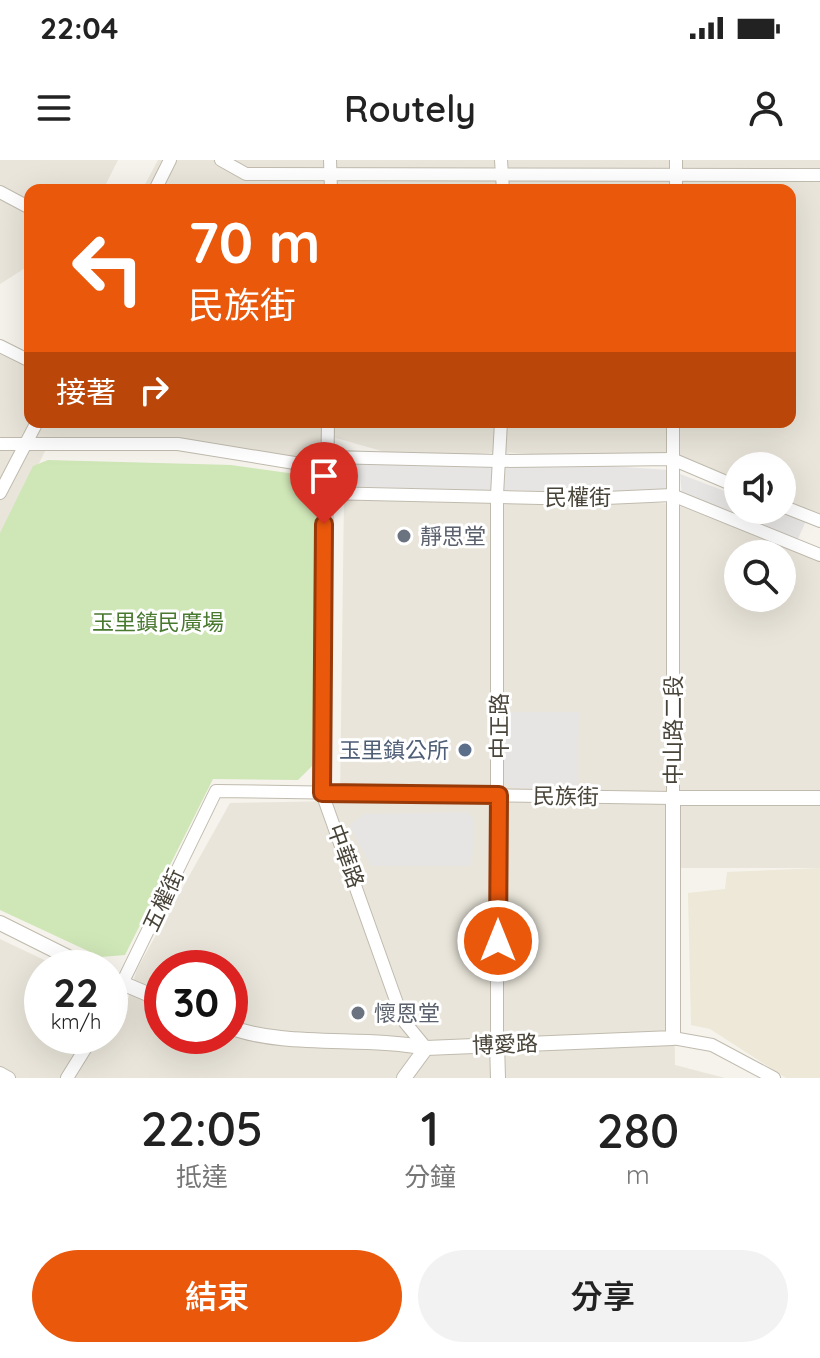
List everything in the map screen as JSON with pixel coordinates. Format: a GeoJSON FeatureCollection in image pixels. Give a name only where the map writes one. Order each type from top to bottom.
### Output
{"type":"FeatureCollection","features":[{"type":"Feature","properties":{"kind":"street"},"geometry":{"type":"LineString","coordinates":[[158,184],[170,160]]}},
{"type":"Feature","properties":{"kind":"street"},"geometry":{"type":"LineString","coordinates":[[221,160],[246,174],[330,166],[501,167],[676,176],[820,175]]}},
{"type":"Feature","properties":{"kind":"street"},"geometry":{"type":"LineString","coordinates":[[676,160],[676,184]]}},
{"type":"Feature","properties":{"kind":"street"},"geometry":{"type":"LineString","coordinates":[[0,192],[24,205]]}},
{"type":"Feature","properties":{"kind":"street"},"geometry":{"type":"LineString","coordinates":[[0,346],[24,358]]}},
{"type":"Feature","properties":{"kind":"street"},"geometry":{"type":"LineString","coordinates":[[0,493],[34,428]]}},
{"type":"Feature","properties":{"kind":"street","name":"中華路"},"geometry":{"type":"LineString","coordinates":[[328,428],[324,493],[322,793],[403,1020],[426,1048]]}},
{"type":"Feature","properties":{"kind":"street","name":"中正路"},"geometry":{"type":"LineString","coordinates":[[498,1078],[497,495],[501,428]]}},
{"type":"Feature","properties":{"kind":"street","name":"中山路二段"},"geometry":{"type":"LineString","coordinates":[[673,428],[673,1038]]}},
{"type":"Feature","properties":{"kind":"street","name":"民權街"},"geometry":{"type":"LineString","coordinates":[[0,444],[178,444],[325,462],[672,459],[724,481]]}},
{"type":"Feature","properties":{"kind":"street","name":"民權街"},"geometry":{"type":"LineString","coordinates":[[324,493],[584,499],[672,495],[820,555]]}},
{"type":"Feature","properties":{"kind":"street"},"geometry":{"type":"LineString","coordinates":[[796,512],[820,521]]}},
{"type":"Feature","properties":{"kind":"street","name":"民族街"},"geometry":{"type":"LineString","coordinates":[[216,791],[820,798]]}},
{"type":"Feature","properties":{"kind":"street","name":"五權街"},"geometry":{"type":"LineString","coordinates":[[128,977],[216,791]]}},
{"type":"Feature","properties":{"kind":"street"},"geometry":{"type":"LineString","coordinates":[[0,923],[54,950]]}},
{"type":"Feature","properties":{"kind":"street","name":"博愛路"},"geometry":{"type":"LineString","coordinates":[[248,1030],[303,1038],[388,1041],[426,1048],[673,1038],[712,1045],[774,1078]]}},
{"type":"Feature","properties":{"kind":"street"},"geometry":{"type":"LineString","coordinates":[[404,1078],[426,1048]]}},
{"type":"Feature","properties":{"kind":"street"},"geometry":{"type":"LineString","coordinates":[[67,1078],[82,1054]]}},
{"type":"Feature","properties":{"kind":"street"},"geometry":{"type":"LineString","coordinates":[[0,1073],[9,1078]]}},
{"type":"Feature","properties":{"kind":"shaded area"},"geometry":{"type":"Polygon","coordinates":[[[0,160],[118,160],[106,184],[24,184],[24,269],[0,284],[0,160]]]}},
{"type":"Feature","properties":{"kind":"shaded area"},"geometry":{"type":"Polygon","coordinates":[[[158,160],[820,160],[820,514],[796,505],[796,452],[724,452],[724,480],[675,463],[498,452],[413,460],[322,434],[322,461],[246,449],[51,439],[0,542],[0,352],[24,365],[24,428],[796,428],[796,184],[145,184],[158,160]]]}},
{"type":"Feature","properties":{"kind":"shaded area"},"geometry":{"type":"Polygon","coordinates":[[[332,449],[492,459],[492,491],[337,486],[332,449]]]}},
{"type":"Feature","properties":{"kind":"shaded area"},"geometry":{"type":"Polygon","coordinates":[[[503,459],[669,470],[669,496],[501,490],[503,459]]]}},
{"type":"Feature","properties":{"kind":"shaded area"},"geometry":{"type":"Polygon","coordinates":[[[680,474],[724,491],[724,513],[682,497],[680,474]]]}},
{"type":"Feature","properties":{"kind":"shaded area"},"geometry":{"type":"Polygon","coordinates":[[[344,499],[596,499],[674,504],[768,540],[724,540],[724,612],[796,612],[796,551],[820,560],[820,868],[672,868],[675,1065],[725,1078],[0,1078],[0,939],[24,950],[24,1054],[128,1054],[128,999],[144,957],[144,1054],[248,1054],[248,950],[148,950],[230,803],[340,801],[344,499]]]}},
{"type":"Feature","properties":{"kind":"shaded area"},"geometry":{"type":"Polygon","coordinates":[[[796,517],[806,521],[797,541],[753,524],[796,524],[796,517]]]}},
{"type":"Feature","properties":{"kind":"shaded area"},"geometry":{"type":"Polygon","coordinates":[[[506,712],[579,712],[577,791],[513,788],[503,780],[506,712]]]}},
{"type":"Feature","properties":{"kind":"shaded area"},"geometry":{"type":"Polygon","coordinates":[[[468,812],[474,820],[472,866],[371,866],[349,825],[364,814],[468,812]]]}},
{"type":"Feature","properties":{"kind":"shaded area"},"geometry":{"type":"Polygon","coordinates":[[[820,868],[820,1078],[786,1078],[710,1029],[691,1025],[688,893],[725,889],[727,872],[820,868]]]}},
{"type":"Feature","properties":{"kind":"green space","name":"玉里鎮民廣場"},"geometry":{"type":"Polygon","coordinates":[[[48,460],[231,465],[303,475],[317,492],[312,766],[298,780],[213,779],[128,950],[86,950],[0,910],[0,533],[33,466],[48,460]]]}},
{"type":"Feature","properties":{"kind":"place","name":"靜思堂"},"geometry":{"type":"Point","coordinates":[404,536]}},
{"type":"Feature","properties":{"kind":"place","name":"玉里鎮公所"},"geometry":{"type":"Point","coordinates":[465,750]}},
{"type":"Feature","properties":{"kind":"place","name":"懷恩堂"},"geometry":{"type":"Point","coordinates":[358,1013]}},
{"type":"Feature","properties":{"kind":"route"},"geometry":{"type":"LineString","coordinates":[[324,524],[322,793],[499,795],[498,941]]}}]}
